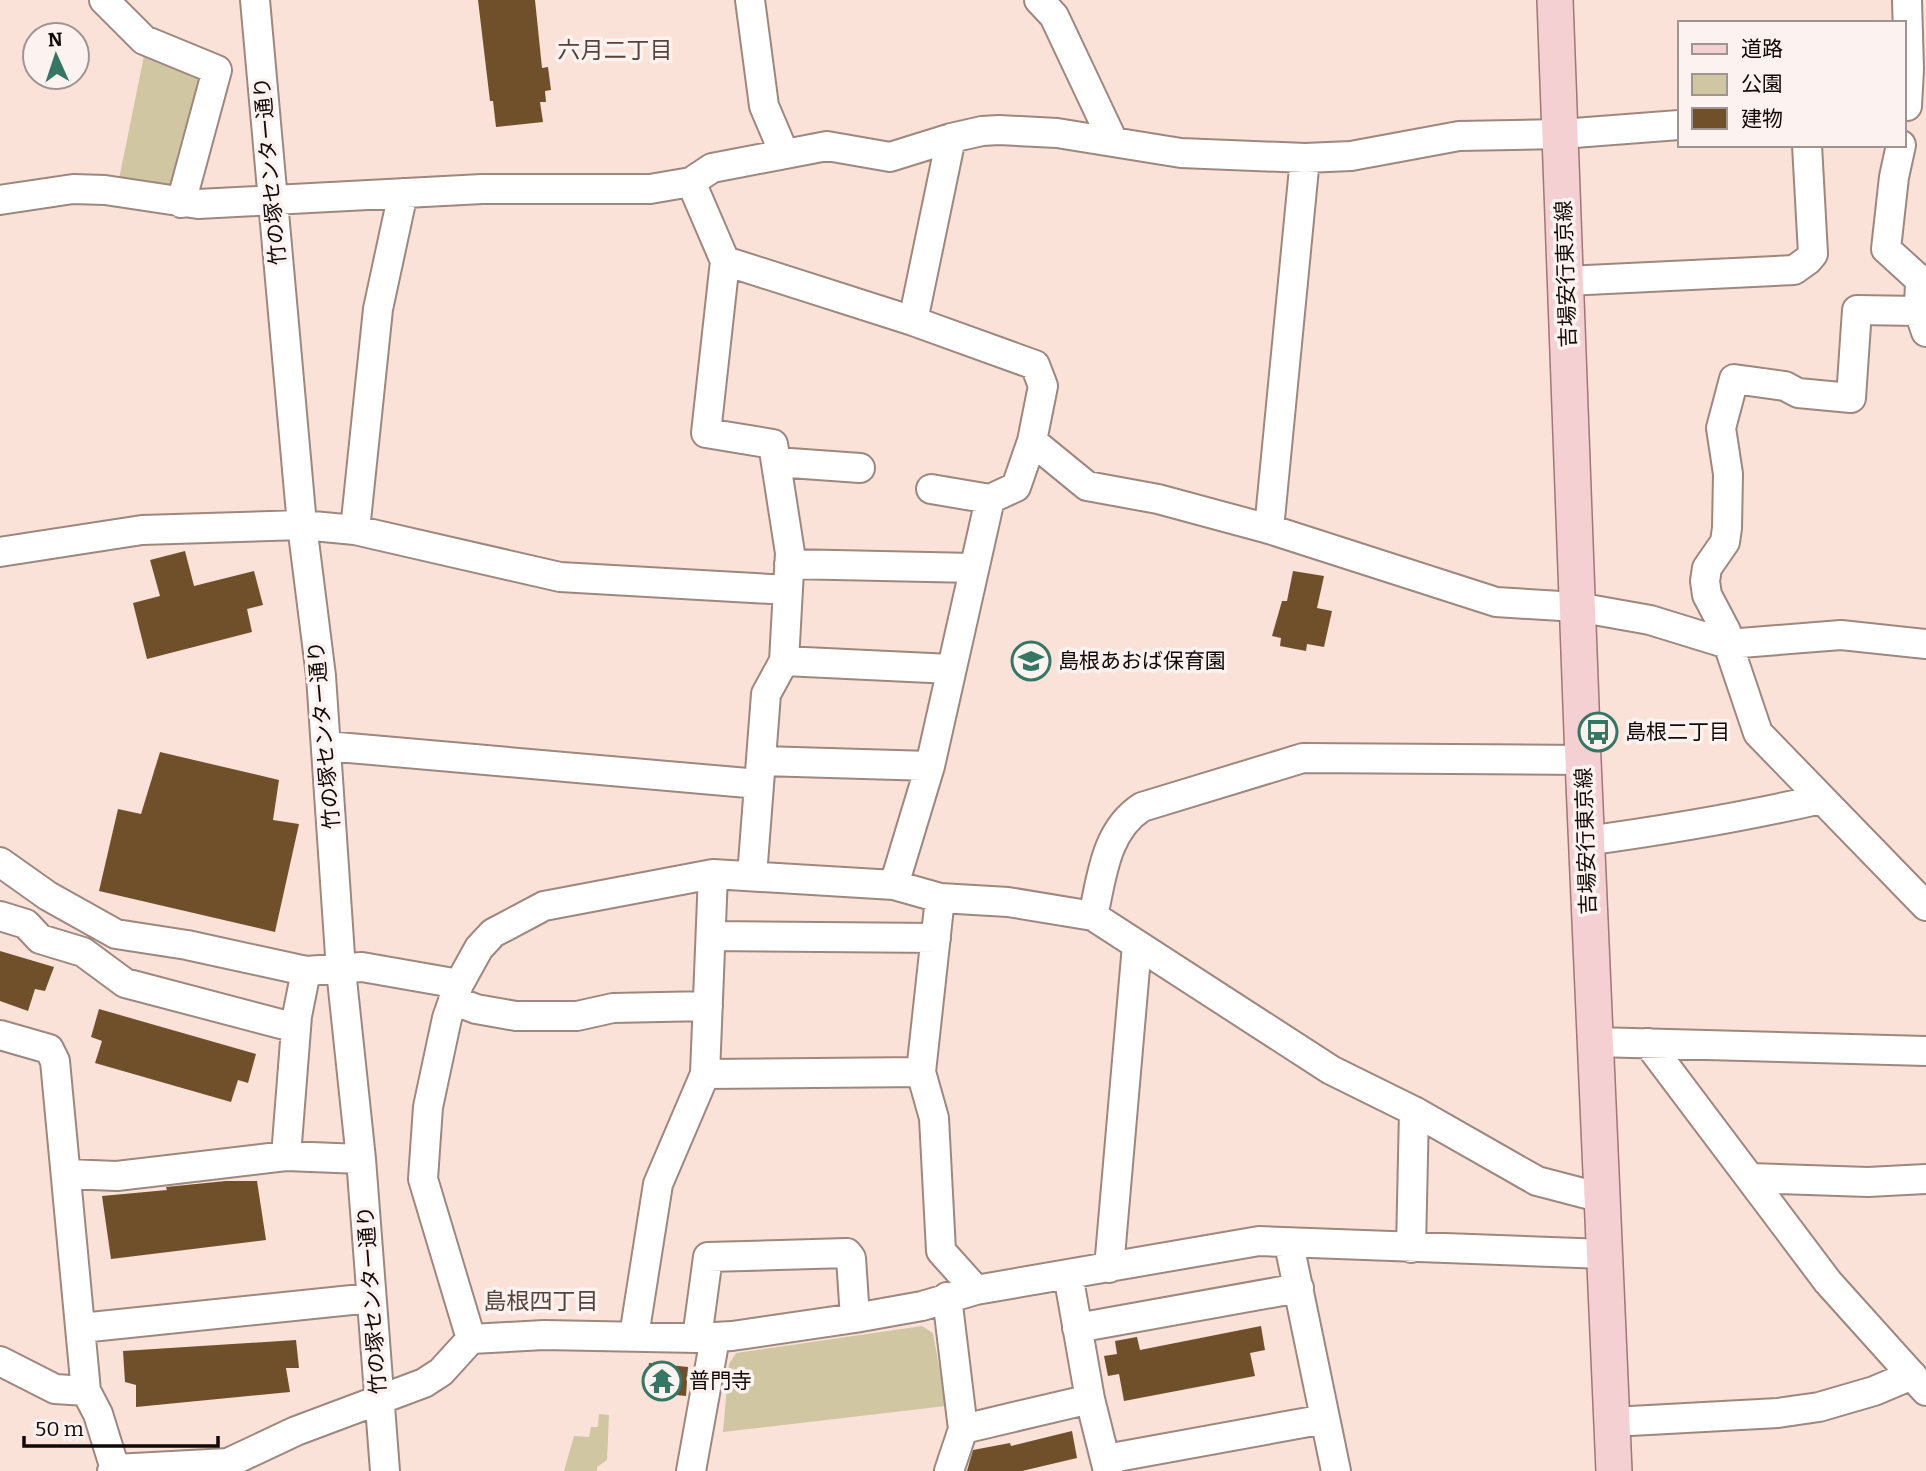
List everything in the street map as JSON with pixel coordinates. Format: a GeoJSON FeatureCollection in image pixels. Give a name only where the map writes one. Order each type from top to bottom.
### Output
{"type":"FeatureCollection","features":[{"type":"Feature","properties":{"kind":"main road","name":"吉場安行東京線"},"geometry":{"type":"LineString","coordinates":[[1555,0],[1586,841],[1614,1471]]}},
{"type":"Feature","properties":{"kind":"street"},"geometry":{"type":"LineString","coordinates":[[104,0],[144,40],[217,70],[181,203]]}},
{"type":"Feature","properties":{"kind":"street","name":"竹の塚センター通り"},"geometry":{"type":"LineString","coordinates":[[255,0],[302,525],[321,676],[341,970],[361,1159],[385,1471]]}},
{"type":"Feature","properties":{"kind":"street"},"geometry":{"type":"LineString","coordinates":[[750,0],[764,106],[784,153]]}},
{"type":"Feature","properties":{"kind":"street"},"geometry":{"type":"LineString","coordinates":[[1039,0],[1055,16],[1113,141]]}},
{"type":"Feature","properties":{"kind":"street"},"geometry":{"type":"LineString","coordinates":[[1908,0],[1910,112]]}},
{"type":"Feature","properties":{"kind":"street"},"geometry":{"type":"LineString","coordinates":[[0,200],[73,189],[106,190],[198,204],[495,188],[650,189],[691,182],[712,167],[784,153],[827,146],[890,157],[951,138],[999,130],[1057,133],[1181,153],[1305,158],[1351,156],[1459,136],[1561,134],[1678,125]]}},
{"type":"Feature","properties":{"kind":"street"},"geometry":{"type":"LineString","coordinates":[[913,321],[951,138]]}},
{"type":"Feature","properties":{"kind":"street"},"geometry":{"type":"LineString","coordinates":[[1566,281],[1794,270],[1813,254],[1807,147]]}},
{"type":"Feature","properties":{"kind":"street"},"geometry":{"type":"LineString","coordinates":[[1901,147],[1894,177],[1886,249],[1920,280],[1922,322],[1857,310],[1851,398],[1798,393],[1784,386],[1734,379],[1721,428],[1728,474],[1725,542],[1707,568],[1705,581],[1707,595],[1726,631],[1758,733],[1926,906]]}},
{"type":"Feature","properties":{"kind":"street"},"geometry":{"type":"LineString","coordinates":[[1269,529],[1305,158]]}},
{"type":"Feature","properties":{"kind":"street"},"geometry":{"type":"LineString","coordinates":[[691,182],[726,261],[706,433],[773,444],[790,553],[784,661],[766,694],[752,876]]}},
{"type":"Feature","properties":{"kind":"street"},"geometry":{"type":"LineString","coordinates":[[355,530],[378,309],[403,193]]}},
{"type":"Feature","properties":{"kind":"street"},"geometry":{"type":"LineString","coordinates":[[726,261],[913,321],[1035,365],[1043,386],[1032,441],[1016,487],[990,499],[931,489]]}},
{"type":"Feature","properties":{"kind":"street"},"geometry":{"type":"LineString","coordinates":[[1032,441],[1087,486],[1158,499],[1269,529],[1496,602],[1577,607],[1650,621],[1728,643],[1841,635],[1925,640]]}},
{"type":"Feature","properties":{"kind":"street"},"geometry":{"type":"LineString","coordinates":[[776,462],[860,468]]}},
{"type":"Feature","properties":{"kind":"street"},"geometry":{"type":"LineString","coordinates":[[894,885],[930,766],[990,499]]}},
{"type":"Feature","properties":{"kind":"street"},"geometry":{"type":"LineString","coordinates":[[0,552],[142,530],[302,525],[355,530],[561,577],[789,577],[974,568]]}},
{"type":"Feature","properties":{"kind":"street"},"geometry":{"type":"LineString","coordinates":[[784,661],[951,669]]}},
{"type":"Feature","properties":{"kind":"street"},"geometry":{"type":"LineString","coordinates":[[326,746],[760,773],[930,766]]}},
{"type":"Feature","properties":{"kind":"street"},"geometry":{"type":"LineString","coordinates":[[1093,916],[1109,849],[1117,831],[1129,816],[1142,807],[1303,758],[1583,760]]}},
{"type":"Feature","properties":{"kind":"street"},"geometry":{"type":"LineString","coordinates":[[1586,841],[1685,827],[1821,799]]}},
{"type":"Feature","properties":{"kind":"street"},"geometry":{"type":"LineString","coordinates":[[0,862],[48,896],[116,934],[187,945],[306,971],[362,967],[456,992],[476,1009],[516,1016],[577,1016],[612,1008],[708,1006]]}},
{"type":"Feature","properties":{"kind":"street"},"geometry":{"type":"LineString","coordinates":[[634,1336],[658,1184],[705,1074],[713,874]]}},
{"type":"Feature","properties":{"kind":"street"},"geometry":{"type":"LineString","coordinates":[[471,1339],[423,1179],[428,1107],[456,992],[479,948],[493,933],[544,906],[713,874],[894,885],[940,898],[1008,902],[1093,916],[1331,1070],[1414,1111],[1537,1181],[1602,1198]]}},
{"type":"Feature","properties":{"kind":"street"},"geometry":{"type":"LineString","coordinates":[[940,898],[921,1072],[934,1118],[942,1251],[976,1290]]}},
{"type":"Feature","properties":{"kind":"street"},"geometry":{"type":"LineString","coordinates":[[0,916],[26,924],[40,939],[83,952],[125,983],[296,1028]]}},
{"type":"Feature","properties":{"kind":"street"},"geometry":{"type":"LineString","coordinates":[[711,936],[936,938]]}},
{"type":"Feature","properties":{"kind":"street"},"geometry":{"type":"LineString","coordinates":[[1109,1268],[1137,945]]}},
{"type":"Feature","properties":{"kind":"street"},"geometry":{"type":"LineString","coordinates":[[286,1156],[296,1028],[306,971]]}},
{"type":"Feature","properties":{"kind":"street"},"geometry":{"type":"LineString","coordinates":[[0,1035],[49,1049],[55,1061],[86,1391],[98,1414],[113,1470],[228,1467],[296,1431],[424,1383],[441,1372],[471,1339],[544,1335],[706,1338],[855,1318],[922,1306],[976,1290],[1259,1241],[1605,1254]]}},
{"type":"Feature","properties":{"kind":"street"},"geometry":{"type":"LineString","coordinates":[[1595,1042],[1926,1051]]}},
{"type":"Feature","properties":{"kind":"street"},"geometry":{"type":"LineString","coordinates":[[1648,1043],[1828,1282],[1919,1383]]}},
{"type":"Feature","properties":{"kind":"street"},"geometry":{"type":"LineString","coordinates":[[705,1074],[921,1072]]}},
{"type":"Feature","properties":{"kind":"street"},"geometry":{"type":"LineString","coordinates":[[1411,1248],[1414,1111]]}},
{"type":"Feature","properties":{"kind":"street"},"geometry":{"type":"LineString","coordinates":[[66,1174],[117,1176],[286,1156],[361,1159]]}},
{"type":"Feature","properties":{"kind":"street"},"geometry":{"type":"LineString","coordinates":[[1751,1178],[1868,1182],[1926,1179]]}},
{"type":"Feature","properties":{"kind":"street"},"geometry":{"type":"LineString","coordinates":[[1289,1244],[1336,1471]]}},
{"type":"Feature","properties":{"kind":"street"},"geometry":{"type":"LineString","coordinates":[[691,1471],[706,1338],[708,1257],[846,1253],[851,1258],[855,1318]]}},
{"type":"Feature","properties":{"kind":"street"},"geometry":{"type":"LineString","coordinates":[[1068,1275],[1090,1399],[1107,1465],[1325,1419]]}},
{"type":"Feature","properties":{"kind":"street"},"geometry":{"type":"LineString","coordinates":[[1077,1328],[1299,1288]]}},
{"type":"Feature","properties":{"kind":"street"},"geometry":{"type":"LineString","coordinates":[[947,1297],[963,1429],[949,1471]]}},
{"type":"Feature","properties":{"kind":"street"},"geometry":{"type":"LineString","coordinates":[[80,1328],[371,1298]]}},
{"type":"Feature","properties":{"kind":"street"},"geometry":{"type":"LineString","coordinates":[[0,1361],[55,1390],[86,1391]]}},
{"type":"Feature","properties":{"kind":"street"},"geometry":{"type":"LineString","coordinates":[[1612,1422],[1778,1413],[1819,1407],[1874,1391],[1919,1383]]}},
{"type":"Feature","properties":{"kind":"street"},"geometry":{"type":"LineString","coordinates":[[963,1429],[1090,1399]]}},
{"type":"Feature","properties":{"kind":"green space"},"geometry":{"type":"Polygon","coordinates":[[[145,51],[206,74],[173,188],[119,179],[145,51]]]}},
{"type":"Feature","properties":{"kind":"green space"},"geometry":{"type":"Polygon","coordinates":[[[922,1326],[933,1333],[946,1406],[723,1432],[729,1364],[736,1353],[922,1326]]]}},
{"type":"Feature","properties":{"kind":"green space"},"geometry":{"type":"Polygon","coordinates":[[[599,1414],[609,1415],[607,1460],[597,1467],[597,1471],[564,1471],[574,1436],[589,1437],[591,1427],[598,1427],[599,1414]]]}},
{"type":"Feature","properties":{"kind":"building"},"geometry":{"type":"Polygon","coordinates":[[[478,0],[535,0],[542,68],[548,67],[551,90],[545,91],[546,102],[540,102],[543,122],[496,127],[493,101],[490,101],[478,0]]]}},
{"type":"Feature","properties":{"kind":"building"},"geometry":{"type":"Polygon","coordinates":[[[185,551],[194,586],[254,571],[263,605],[247,609],[252,632],[147,659],[133,603],[160,596],[150,560],[185,551]]]}},
{"type":"Feature","properties":{"kind":"building"},"geometry":{"type":"Polygon","coordinates":[[[1293,571],[1324,576],[1317,608],[1332,611],[1324,647],[1307,644],[1306,651],[1280,646],[1281,638],[1272,636],[1282,601],[1287,601],[1293,571]]]}},
{"type":"Feature","properties":{"kind":"building"},"geometry":{"type":"Polygon","coordinates":[[[160,752],[279,780],[273,820],[299,824],[275,932],[99,891],[118,809],[141,814],[160,752]]]}},
{"type":"Feature","properties":{"kind":"building"},"geometry":{"type":"Polygon","coordinates":[[[0,951],[54,967],[45,991],[35,989],[28,1011],[0,1001],[0,951]]]}},
{"type":"Feature","properties":{"kind":"building"},"geometry":{"type":"Polygon","coordinates":[[[99,1009],[256,1054],[248,1083],[238,1080],[231,1102],[95,1063],[102,1041],[91,1037],[99,1009]]]}},
{"type":"Feature","properties":{"kind":"building"},"geometry":{"type":"Polygon","coordinates":[[[226,1181],[257,1181],[266,1240],[111,1259],[102,1196],[226,1181]]]}},
{"type":"Feature","properties":{"kind":"building"},"geometry":{"type":"Polygon","coordinates":[[[1261,1326],[1265,1350],[1250,1353],[1255,1376],[1124,1401],[1119,1374],[1108,1376],[1104,1356],[1117,1354],[1115,1341],[1137,1337],[1140,1350],[1261,1326]]]}},
{"type":"Feature","properties":{"kind":"building"},"geometry":{"type":"Polygon","coordinates":[[[296,1340],[299,1368],[286,1368],[290,1392],[136,1407],[136,1385],[125,1382],[123,1351],[296,1340]]]}},
{"type":"Feature","properties":{"kind":"building"},"geometry":{"type":"Polygon","coordinates":[[[649,1363],[688,1367],[686,1396],[646,1392],[649,1363]]]}},
{"type":"Feature","properties":{"kind":"building"},"geometry":{"type":"Polygon","coordinates":[[[1072,1431],[1077,1458],[1022,1471],[967,1471],[973,1450],[1010,1443],[1011,1446],[1072,1431]]]}},
{"type":"Feature","properties":{"kind":"place","name":"島根あおば保育園"},"geometry":{"type":"Point","coordinates":[1031,661]}},
{"type":"Feature","properties":{"kind":"place","name":"島根二丁目"},"geometry":{"type":"Point","coordinates":[1598,732]}},
{"type":"Feature","properties":{"kind":"place","name":"普門寺"},"geometry":{"type":"Point","coordinates":[662,1381]}},
{"type":"Feature","properties":{"kind":"district","name":"六月二丁目"},"geometry":{"type":"Point","coordinates":[615,50]}},
{"type":"Feature","properties":{"kind":"district","name":"島根四丁目"},"geometry":{"type":"Point","coordinates":[541,1301]}}]}
